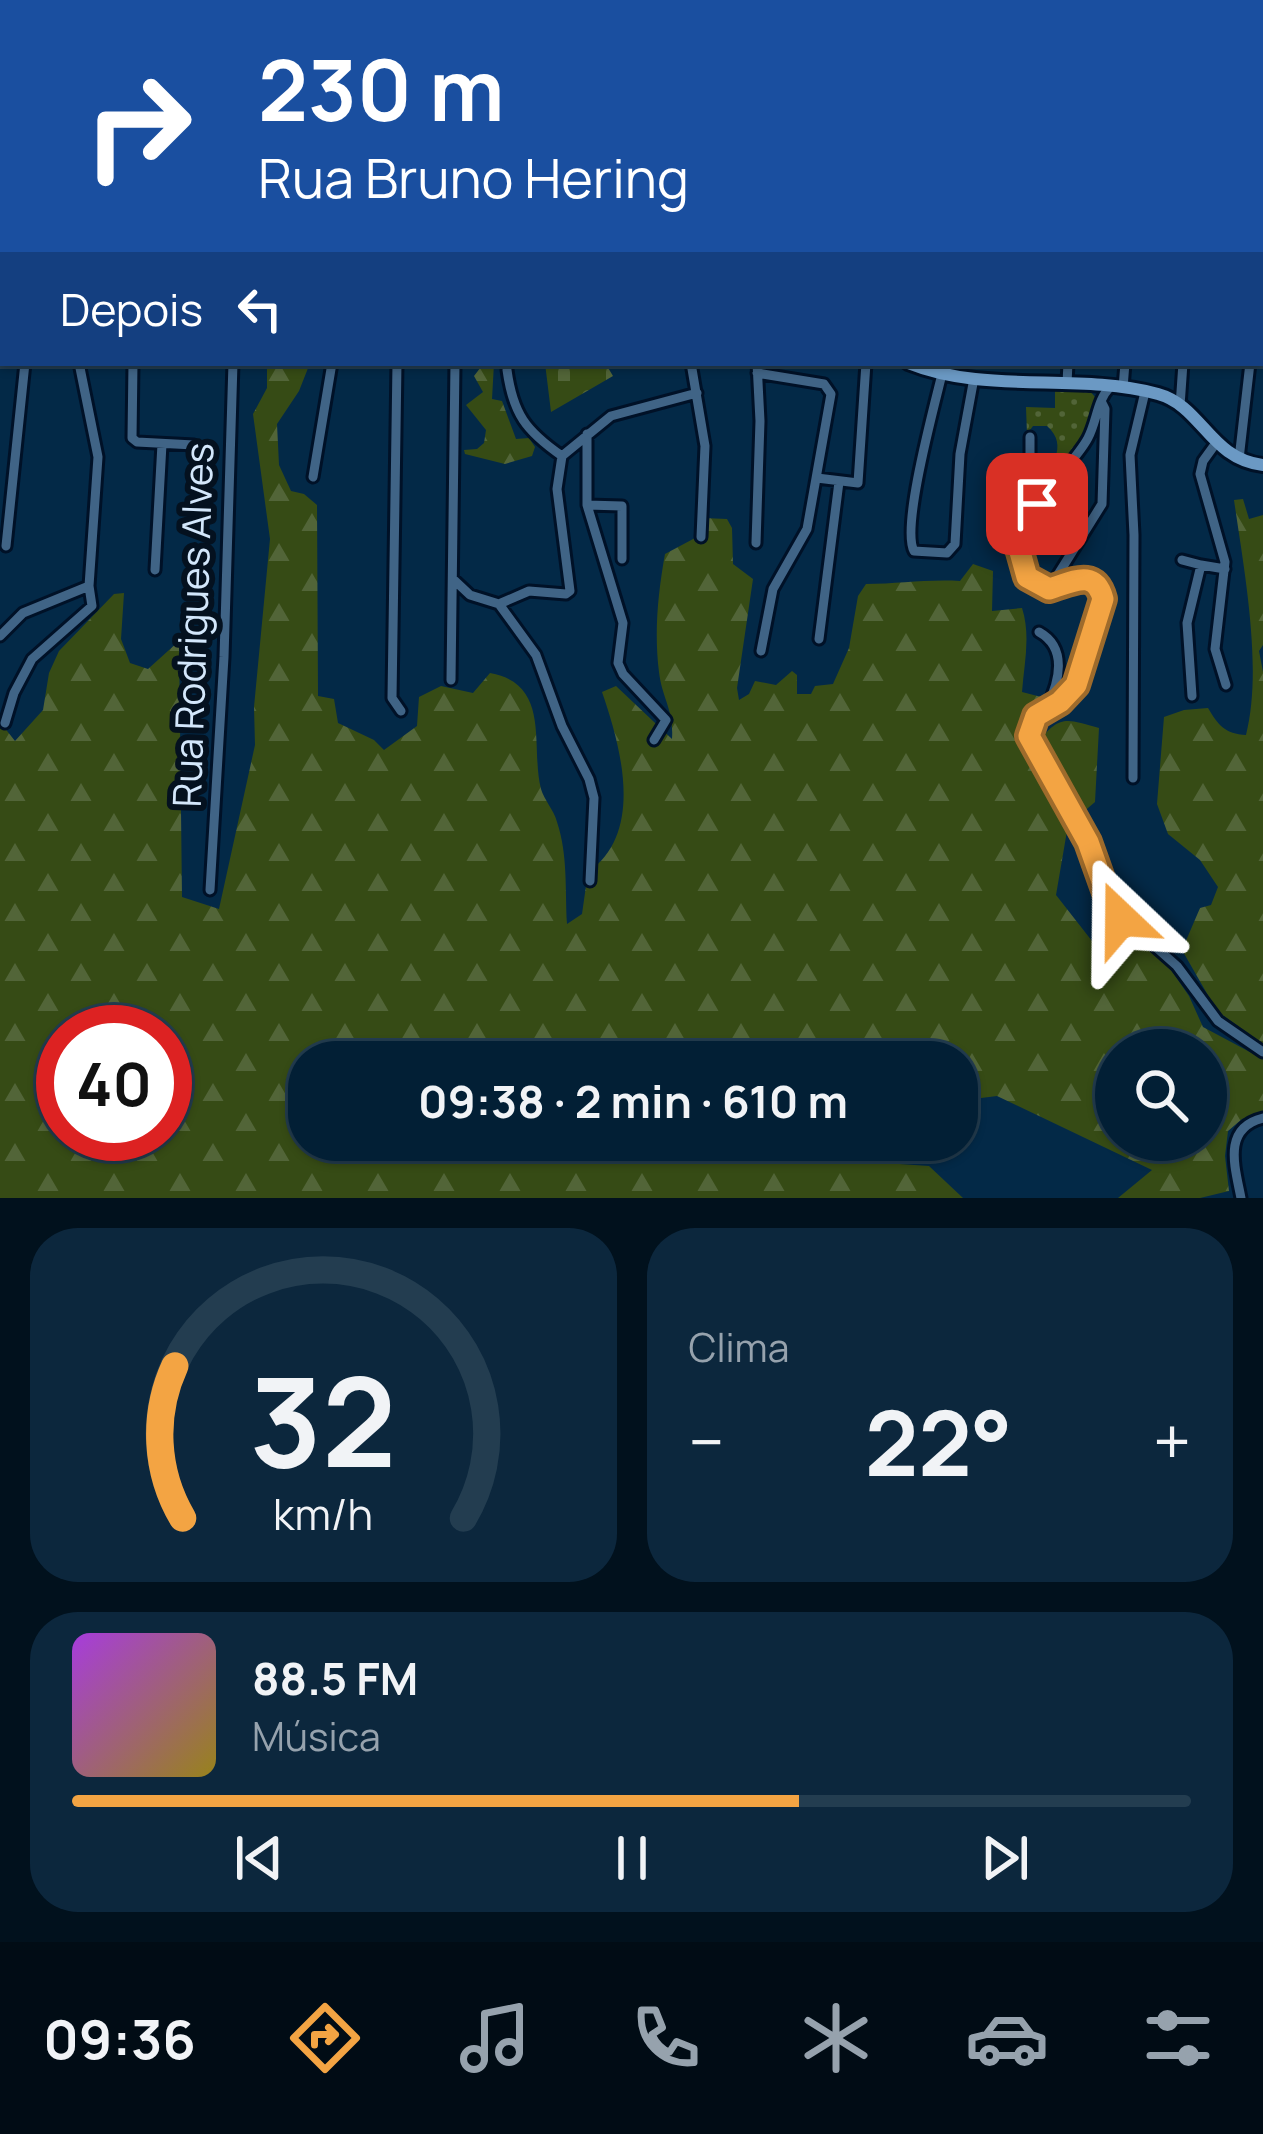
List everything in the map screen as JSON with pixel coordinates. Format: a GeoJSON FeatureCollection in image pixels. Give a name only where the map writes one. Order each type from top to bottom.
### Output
{"type":"FeatureCollection","features":[{"type":"Feature","properties":{"kind":"main road"},"geometry":{"type":"LineString","coordinates":[[922,366],[1087,385],[1109,394],[1144,392],[1168,398],[1239,460],[1263,465]]}},
{"type":"Feature","properties":{"kind":"street"},"geometry":{"type":"LineString","coordinates":[[6,546],[25,366]]}},
{"type":"Feature","properties":{"kind":"street"},"geometry":{"type":"LineString","coordinates":[[5,723],[32,659],[92,606],[89,586],[98,458],[80,366]]}},
{"type":"Feature","properties":{"kind":"street"},"geometry":{"type":"LineString","coordinates":[[133,366],[132,438],[194,445]]}},
{"type":"Feature","properties":{"kind":"street","name":"Rua Rodrigues Alves"},"geometry":{"type":"LineString","coordinates":[[211,890],[233,366]]}},
{"type":"Feature","properties":{"kind":"street"},"geometry":{"type":"LineString","coordinates":[[313,477],[332,366]]}},
{"type":"Feature","properties":{"kind":"street"},"geometry":{"type":"LineString","coordinates":[[397,366],[392,698],[400,711]]}},
{"type":"Feature","properties":{"kind":"street"},"geometry":{"type":"LineString","coordinates":[[451,680],[455,366]]}},
{"type":"Feature","properties":{"kind":"street"},"geometry":{"type":"LineString","coordinates":[[692,366],[705,446],[700,537]]}},
{"type":"Feature","properties":{"kind":"street"},"geometry":{"type":"LineString","coordinates":[[817,478],[858,483],[866,366]]}},
{"type":"Feature","properties":{"kind":"street"},"geometry":{"type":"LineString","coordinates":[[1067,383],[1068,366]]}},
{"type":"Feature","properties":{"kind":"street"},"geometry":{"type":"LineString","coordinates":[[1123,366],[1088,438],[1037,504],[1021,533],[1018,555],[1031,581],[1049,589],[1088,579],[1099,586],[1103,599],[1076,685],[1032,720],[1029,736],[1088,842],[1121,919],[1178,966],[1218,1021],[1263,1052]]}},
{"type":"Feature","properties":{"kind":"street"},"geometry":{"type":"LineString","coordinates":[[1180,406],[1183,366]]}},
{"type":"Feature","properties":{"kind":"street"},"geometry":{"type":"LineString","coordinates":[[1239,460],[1250,366]]}},
{"type":"Feature","properties":{"kind":"street"},"geometry":{"type":"LineString","coordinates":[[756,543],[757,368],[830,388],[802,542],[773,589],[761,651]]}},
{"type":"Feature","properties":{"kind":"street"},"geometry":{"type":"LineString","coordinates":[[507,370],[511,403],[528,429],[562,456]]}},
{"type":"Feature","properties":{"kind":"street"},"geometry":{"type":"LineString","coordinates":[[956,373],[961,454],[955,544],[947,553],[914,551],[909,539],[918,478],[956,373]]}},
{"type":"Feature","properties":{"kind":"street"},"geometry":{"type":"LineString","coordinates":[[1133,778],[1130,455],[1144,392]]}},
{"type":"Feature","properties":{"kind":"street"},"geometry":{"type":"LineString","coordinates":[[499,604],[530,591],[570,591],[557,489],[562,456],[611,416],[697,393]]}},
{"type":"Feature","properties":{"kind":"street"},"geometry":{"type":"LineString","coordinates":[[1049,589],[1102,504],[1109,394]]}},
{"type":"Feature","properties":{"kind":"street"},"geometry":{"type":"LineString","coordinates":[[587,434],[587,505],[623,623],[618,663],[667,720],[654,740]]}},
{"type":"Feature","properties":{"kind":"street"},"geometry":{"type":"LineString","coordinates":[[1030,437],[1030,495],[1037,504]]}},
{"type":"Feature","properties":{"kind":"street"},"geometry":{"type":"LineString","coordinates":[[155,570],[162,443]]}},
{"type":"Feature","properties":{"kind":"street"},"geometry":{"type":"LineString","coordinates":[[1216,443],[1200,474],[1225,568],[1216,649],[1226,685]]}},
{"type":"Feature","properties":{"kind":"street"},"geometry":{"type":"LineString","coordinates":[[819,639],[839,482]]}},
{"type":"Feature","properties":{"kind":"street"},"geometry":{"type":"LineString","coordinates":[[1000,527],[1008,488],[1029,485]]}},
{"type":"Feature","properties":{"kind":"street"},"geometry":{"type":"LineString","coordinates":[[587,505],[622,506],[622,559]]}},
{"type":"Feature","properties":{"kind":"street"},"geometry":{"type":"LineString","coordinates":[[1182,560],[1225,568]]}},
{"type":"Feature","properties":{"kind":"street"},"geometry":{"type":"LineString","coordinates":[[1192,696],[1187,623],[1201,565]]}},
{"type":"Feature","properties":{"kind":"street"},"geometry":{"type":"LineString","coordinates":[[452,579],[470,595],[499,604],[536,655],[562,726],[590,779],[594,798],[590,881]]}},
{"type":"Feature","properties":{"kind":"street"},"geometry":{"type":"LineString","coordinates":[[0,636],[38,605],[89,586]]}},
{"type":"Feature","properties":{"kind":"street"},"geometry":{"type":"LineString","coordinates":[[0,648],[13,624]]}},
{"type":"Feature","properties":{"kind":"street"},"geometry":{"type":"LineString","coordinates":[[1039,632],[1051,640],[1059,670],[1046,710]]}},
{"type":"Feature","properties":{"kind":"street"},"geometry":{"type":"LineString","coordinates":[[1241,1198],[1234,1142],[1244,1126],[1263,1118]]}},
{"type":"Feature","properties":{"kind":"green space"},"geometry":{"type":"Polygon","coordinates":[[[267,366],[309,366],[277,424],[279,465],[291,491],[317,505],[318,696],[334,699],[338,723],[384,750],[417,726],[419,697],[441,686],[473,693],[490,673],[510,679],[523,690],[535,719],[541,789],[556,818],[563,847],[567,924],[582,914],[588,872],[606,855],[622,812],[621,763],[602,692],[616,686],[672,739],[658,657],[660,583],[665,554],[695,538],[703,518],[727,519],[732,528],[733,564],[753,579],[739,700],[749,694],[755,681],[776,685],[792,671],[797,675],[797,694],[811,694],[815,686],[833,684],[849,648],[858,596],[866,584],[960,581],[973,564],[993,571],[992,611],[1022,608],[1025,618],[1022,692],[1053,700],[1033,704],[1021,717],[1022,737],[1036,744],[1063,721],[1099,728],[1095,802],[1068,825],[1056,895],[1092,941],[1150,951],[1167,964],[1207,1029],[1095,1029],[1095,1143],[997,1096],[978,1098],[978,1041],[288,1041],[288,1161],[878,1161],[929,1166],[963,1198],[0,1198],[0,722],[15,741],[43,710],[49,673],[59,651],[114,594],[124,593],[121,639],[130,663],[148,669],[179,641],[182,897],[219,909],[255,745],[254,707],[270,539],[253,414],[267,388],[267,366]]]}},
{"type":"Feature","properties":{"kind":"green space"},"geometry":{"type":"Polygon","coordinates":[[[482,366],[494,366],[492,399],[502,401],[516,439],[529,438],[535,447],[532,456],[505,464],[465,454],[464,450],[484,443],[486,430],[466,405],[483,392],[474,376],[482,366]]]}},
{"type":"Feature","properties":{"kind":"green space"},"geometry":{"type":"Polygon","coordinates":[[[545,366],[607,366],[613,376],[551,412],[545,366]]]}},
{"type":"Feature","properties":{"kind":"green space"},"geometry":{"type":"Polygon","coordinates":[[[1055,388],[1089,390],[1095,397],[1080,438],[1036,497],[1035,488],[1055,458],[1057,442],[1047,426],[1033,426],[1027,434],[1026,407],[1055,408],[1055,388]]]}},
{"type":"Feature","properties":{"kind":"green space"},"geometry":{"type":"Polygon","coordinates":[[[1243,499],[1249,519],[1263,515],[1263,645],[1259,651],[1263,672],[1263,1044],[1217,1011],[1182,950],[1200,908],[1211,905],[1218,887],[1200,860],[1168,834],[1157,804],[1164,717],[1208,708],[1223,728],[1246,735],[1252,650],[1234,500],[1243,499]]]}},
{"type":"Feature","properties":{"kind":"green space"},"geometry":{"type":"Polygon","coordinates":[[[1227,1040],[1263,1059],[1263,1112],[1242,1119],[1228,1131],[1227,1139],[1227,1040]]]}},
{"type":"Feature","properties":{"kind":"green space"},"geometry":{"type":"Polygon","coordinates":[[[1133,1161],[1226,1161],[1229,1191],[1200,1198],[1118,1198],[1152,1170],[1133,1161]]]}},
{"type":"Feature","properties":{"kind":"route"},"geometry":{"type":"LineString","coordinates":[[1037,504],[1018,545],[1027,577],[1049,589],[1088,579],[1099,586],[1103,599],[1076,685],[1060,702],[1036,716],[1029,736],[1088,842],[1109,901],[1121,919]]}}]}
